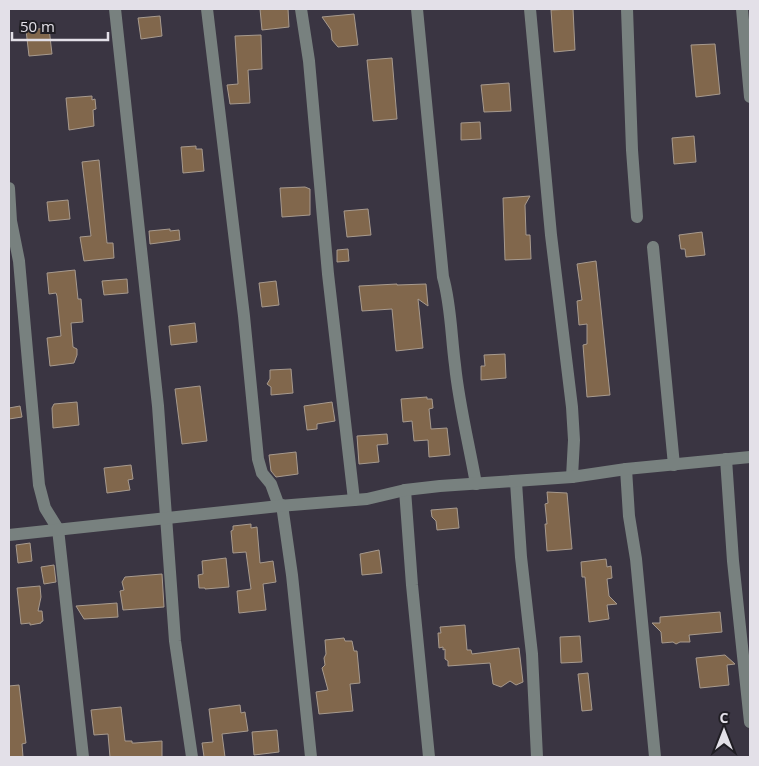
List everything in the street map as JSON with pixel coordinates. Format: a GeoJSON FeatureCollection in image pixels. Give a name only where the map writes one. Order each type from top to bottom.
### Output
{"type":"FeatureCollection","features":[{"type":"Feature","properties":{"kind":"street"},"geometry":{"type":"LineString","coordinates":[[115,9],[158,406],[175,641],[192,757]]}},
{"type":"Feature","properties":{"kind":"street"},"geometry":{"type":"LineString","coordinates":[[207,9],[244,316],[258,459],[262,473],[271,484],[281,506],[292,574],[311,757]]}},
{"type":"Feature","properties":{"kind":"street"},"geometry":{"type":"LineString","coordinates":[[301,9],[309,61],[328,274],[354,500]]}},
{"type":"Feature","properties":{"kind":"street"},"geometry":{"type":"LineString","coordinates":[[417,9],[443,277],[448,293],[455,366],[476,484]]}},
{"type":"Feature","properties":{"kind":"street"},"geometry":{"type":"LineString","coordinates":[[530,9],[551,235],[572,407],[574,440],[572,477]]}},
{"type":"Feature","properties":{"kind":"street"},"geometry":{"type":"LineString","coordinates":[[627,9],[632,150],[638,217]]}},
{"type":"Feature","properties":{"kind":"street"},"geometry":{"type":"LineString","coordinates":[[742,9],[750,97]]}},
{"type":"Feature","properties":{"kind":"street"},"geometry":{"type":"LineString","coordinates":[[9,188],[11,221],[19,259],[39,485],[45,508],[58,529],[83,757]]}},
{"type":"Feature","properties":{"kind":"street"},"geometry":{"type":"LineString","coordinates":[[653,246],[674,465]]}},
{"type":"Feature","properties":{"kind":"street"},"geometry":{"type":"LineString","coordinates":[[9,535],[281,506],[367,499],[405,490],[572,477],[626,469],[750,457]]}},
{"type":"Feature","properties":{"kind":"street"},"geometry":{"type":"LineString","coordinates":[[726,459],[733,561],[750,722]]}},
{"type":"Feature","properties":{"kind":"street"},"geometry":{"type":"LineString","coordinates":[[626,469],[629,516],[636,559],[655,757]]}},
{"type":"Feature","properties":{"kind":"street"},"geometry":{"type":"LineString","coordinates":[[516,482],[521,558],[532,654],[537,757]]}},
{"type":"Feature","properties":{"kind":"street"},"geometry":{"type":"LineString","coordinates":[[405,490],[412,585],[429,757]]}},
{"type":"Feature","properties":{"kind":"building"},"geometry":{"type":"Polygon","coordinates":[[[260,9],[288,9],[289,27],[262,30],[260,9]]]}},
{"type":"Feature","properties":{"kind":"building"},"geometry":{"type":"Polygon","coordinates":[[[573,9],[575,50],[554,52],[551,10],[573,9]]]}},
{"type":"Feature","properties":{"kind":"building"},"geometry":{"type":"Polygon","coordinates":[[[354,14],[358,45],[338,47],[332,40],[331,30],[322,17],[354,14]]]}},
{"type":"Feature","properties":{"kind":"building"},"geometry":{"type":"Polygon","coordinates":[[[160,16],[162,36],[141,39],[138,18],[160,16]]]}},
{"type":"Feature","properties":{"kind":"building"},"geometry":{"type":"Polygon","coordinates":[[[49,28],[52,54],[29,56],[26,30],[49,28]]]}},
{"type":"Feature","properties":{"kind":"building"},"geometry":{"type":"Polygon","coordinates":[[[261,35],[262,69],[248,70],[250,103],[230,104],[227,85],[238,84],[235,36],[261,35]]]}},
{"type":"Feature","properties":{"kind":"building"},"geometry":{"type":"Polygon","coordinates":[[[715,44],[720,94],[696,97],[691,45],[715,44]]]}},
{"type":"Feature","properties":{"kind":"building"},"geometry":{"type":"Polygon","coordinates":[[[392,58],[397,119],[373,121],[367,60],[392,58]]]}},
{"type":"Feature","properties":{"kind":"building"},"geometry":{"type":"Polygon","coordinates":[[[509,83],[511,111],[484,112],[481,85],[509,83]]]}},
{"type":"Feature","properties":{"kind":"building"},"geometry":{"type":"Polygon","coordinates":[[[92,96],[92,100],[95,99],[96,109],[93,110],[94,126],[69,130],[66,98],[92,96]]]}},
{"type":"Feature","properties":{"kind":"building"},"geometry":{"type":"Polygon","coordinates":[[[480,122],[481,139],[461,140],[461,123],[480,122]]]}},
{"type":"Feature","properties":{"kind":"building"},"geometry":{"type":"Polygon","coordinates":[[[694,136],[696,162],[674,164],[672,138],[694,136]]]}},
{"type":"Feature","properties":{"kind":"building"},"geometry":{"type":"Polygon","coordinates":[[[196,146],[196,149],[202,149],[204,171],[183,173],[181,147],[196,146]]]}},
{"type":"Feature","properties":{"kind":"building"},"geometry":{"type":"Polygon","coordinates":[[[99,160],[107,243],[113,243],[114,258],[84,261],[80,237],[91,236],[82,162],[99,160]]]}},
{"type":"Feature","properties":{"kind":"building"},"geometry":{"type":"Polygon","coordinates":[[[305,187],[310,189],[310,215],[282,217],[280,188],[305,187]]]}},
{"type":"Feature","properties":{"kind":"building"},"geometry":{"type":"Polygon","coordinates":[[[530,196],[525,205],[526,235],[530,235],[531,259],[505,260],[503,198],[530,196]]]}},
{"type":"Feature","properties":{"kind":"building"},"geometry":{"type":"Polygon","coordinates":[[[68,200],[70,219],[49,221],[47,202],[68,200]]]}},
{"type":"Feature","properties":{"kind":"building"},"geometry":{"type":"Polygon","coordinates":[[[368,209],[371,235],[347,237],[344,211],[368,209]]]}},
{"type":"Feature","properties":{"kind":"building"},"geometry":{"type":"Polygon","coordinates":[[[170,229],[170,231],[179,230],[180,240],[150,244],[149,231],[170,229]]]}},
{"type":"Feature","properties":{"kind":"building"},"geometry":{"type":"Polygon","coordinates":[[[702,232],[705,255],[686,257],[685,249],[681,249],[679,235],[702,232]]]}},
{"type":"Feature","properties":{"kind":"building"},"geometry":{"type":"Polygon","coordinates":[[[348,249],[349,261],[337,262],[337,250],[348,249]]]}},
{"type":"Feature","properties":{"kind":"building"},"geometry":{"type":"Polygon","coordinates":[[[596,261],[610,395],[587,397],[583,345],[587,344],[587,324],[579,325],[577,301],[582,300],[577,264],[596,261]]]}},
{"type":"Feature","properties":{"kind":"building"},"geometry":{"type":"Polygon","coordinates":[[[75,270],[78,299],[81,299],[83,322],[71,323],[73,347],[77,349],[77,355],[74,363],[50,366],[47,338],[61,336],[57,296],[56,293],[49,294],[47,273],[75,270]]]}},
{"type":"Feature","properties":{"kind":"building"},"geometry":{"type":"Polygon","coordinates":[[[127,279],[128,293],[104,295],[102,281],[127,279]]]}},
{"type":"Feature","properties":{"kind":"building"},"geometry":{"type":"Polygon","coordinates":[[[276,281],[279,305],[262,307],[259,283],[276,281]]]}},
{"type":"Feature","properties":{"kind":"building"},"geometry":{"type":"Polygon","coordinates":[[[426,284],[428,306],[418,299],[423,348],[396,351],[392,309],[362,311],[359,286],[426,284]]]}},
{"type":"Feature","properties":{"kind":"building"},"geometry":{"type":"Polygon","coordinates":[[[195,323],[197,342],[171,345],[169,326],[195,323]]]}},
{"type":"Feature","properties":{"kind":"building"},"geometry":{"type":"Polygon","coordinates":[[[505,354],[506,378],[481,380],[481,366],[485,366],[484,355],[505,354]]]}},
{"type":"Feature","properties":{"kind":"building"},"geometry":{"type":"Polygon","coordinates":[[[291,369],[293,393],[271,395],[271,387],[267,384],[270,379],[270,370],[291,369]]]}},
{"type":"Feature","properties":{"kind":"building"},"geometry":{"type":"Polygon","coordinates":[[[200,386],[207,441],[182,444],[175,389],[200,386]]]}},
{"type":"Feature","properties":{"kind":"building"},"geometry":{"type":"Polygon","coordinates":[[[427,397],[427,399],[432,399],[433,408],[429,409],[431,429],[447,428],[450,455],[429,457],[428,440],[414,441],[412,421],[403,422],[401,399],[427,397]]]}},
{"type":"Feature","properties":{"kind":"building"},"geometry":{"type":"Polygon","coordinates":[[[77,402],[79,425],[53,428],[52,408],[54,404],[77,402]]]}},
{"type":"Feature","properties":{"kind":"building"},"geometry":{"type":"Polygon","coordinates":[[[332,402],[335,421],[317,424],[317,429],[307,430],[304,406],[332,402]]]}},
{"type":"Feature","properties":{"kind":"building"},"geometry":{"type":"Polygon","coordinates":[[[20,406],[22,417],[9,419],[9,408],[20,406]]]}},
{"type":"Feature","properties":{"kind":"building"},"geometry":{"type":"Polygon","coordinates":[[[387,434],[388,444],[377,445],[379,462],[359,464],[357,436],[387,434]]]}},
{"type":"Feature","properties":{"kind":"building"},"geometry":{"type":"Polygon","coordinates":[[[296,452],[298,474],[276,477],[271,471],[269,455],[296,452]]]}},
{"type":"Feature","properties":{"kind":"building"},"geometry":{"type":"Polygon","coordinates":[[[131,465],[133,479],[128,480],[130,490],[107,493],[104,468],[131,465]]]}},
{"type":"Feature","properties":{"kind":"building"},"geometry":{"type":"Polygon","coordinates":[[[547,492],[567,493],[572,549],[547,551],[545,504],[548,503],[547,492]]]}},
{"type":"Feature","properties":{"kind":"building"},"geometry":{"type":"Polygon","coordinates":[[[457,508],[459,528],[437,530],[436,521],[432,517],[431,510],[457,508]]]}},
{"type":"Feature","properties":{"kind":"building"},"geometry":{"type":"Polygon","coordinates":[[[251,524],[251,528],[257,527],[260,563],[273,561],[276,582],[263,584],[266,610],[239,613],[237,591],[251,589],[246,552],[233,553],[231,531],[233,526],[251,524]]]}},
{"type":"Feature","properties":{"kind":"building"},"geometry":{"type":"Polygon","coordinates":[[[30,543],[32,561],[18,563],[16,545],[30,543]]]}},
{"type":"Feature","properties":{"kind":"building"},"geometry":{"type":"Polygon","coordinates":[[[379,550],[382,573],[362,575],[360,554],[379,550]]]}},
{"type":"Feature","properties":{"kind":"building"},"geometry":{"type":"Polygon","coordinates":[[[226,558],[229,587],[199,588],[198,575],[203,574],[202,561],[226,558]]]}},
{"type":"Feature","properties":{"kind":"building"},"geometry":{"type":"Polygon","coordinates":[[[606,559],[607,567],[611,566],[612,578],[607,579],[609,596],[617,604],[607,605],[609,619],[589,622],[585,577],[582,577],[581,562],[606,559]]]}},
{"type":"Feature","properties":{"kind":"building"},"geometry":{"type":"Polygon","coordinates":[[[54,565],[56,582],[44,584],[41,567],[54,565]]]}},
{"type":"Feature","properties":{"kind":"building"},"geometry":{"type":"Polygon","coordinates":[[[162,574],[164,607],[123,610],[120,591],[124,590],[122,582],[125,577],[162,574]]]}},
{"type":"Feature","properties":{"kind":"building"},"geometry":{"type":"Polygon","coordinates":[[[40,586],[41,597],[38,611],[42,611],[43,621],[30,625],[30,623],[21,624],[17,588],[40,586]]]}},
{"type":"Feature","properties":{"kind":"building"},"geometry":{"type":"Polygon","coordinates":[[[117,603],[118,617],[84,619],[76,606],[117,603]]]}},
{"type":"Feature","properties":{"kind":"building"},"geometry":{"type":"Polygon","coordinates":[[[720,612],[722,632],[689,635],[690,642],[662,643],[661,632],[652,623],[660,623],[660,617],[720,612]]]}},
{"type":"Feature","properties":{"kind":"building"},"geometry":{"type":"Polygon","coordinates":[[[465,625],[467,650],[471,650],[472,654],[519,648],[523,682],[516,685],[510,681],[501,687],[493,684],[490,663],[448,666],[448,661],[445,659],[445,649],[443,650],[443,647],[439,648],[438,633],[441,633],[440,627],[465,625]]]}},
{"type":"Feature","properties":{"kind":"building"},"geometry":{"type":"Polygon","coordinates":[[[580,636],[582,662],[561,663],[560,637],[580,636]]]}},
{"type":"Feature","properties":{"kind":"building"},"geometry":{"type":"Polygon","coordinates":[[[344,638],[345,641],[352,641],[354,651],[357,651],[360,683],[350,684],[353,711],[319,714],[316,692],[328,690],[322,668],[325,665],[325,640],[344,638]]]}},
{"type":"Feature","properties":{"kind":"building"},"geometry":{"type":"Polygon","coordinates":[[[725,655],[735,664],[727,665],[729,685],[700,688],[696,658],[725,655]]]}},
{"type":"Feature","properties":{"kind":"building"},"geometry":{"type":"Polygon","coordinates":[[[588,673],[592,710],[582,711],[578,674],[588,673]]]}},
{"type":"Feature","properties":{"kind":"building"},"geometry":{"type":"Polygon","coordinates":[[[19,685],[26,743],[22,744],[23,757],[9,757],[9,686],[19,685]]]}},
{"type":"Feature","properties":{"kind":"building"},"geometry":{"type":"Polygon","coordinates":[[[240,705],[241,713],[245,712],[248,731],[222,734],[225,757],[204,757],[202,743],[213,742],[209,709],[240,705]]]}},
{"type":"Feature","properties":{"kind":"building"},"geometry":{"type":"Polygon","coordinates":[[[121,707],[125,741],[135,743],[162,741],[162,757],[110,757],[108,734],[94,735],[91,710],[121,707]]]}},
{"type":"Feature","properties":{"kind":"building"},"geometry":{"type":"Polygon","coordinates":[[[277,730],[279,752],[254,755],[252,732],[277,730]]]}}]}
